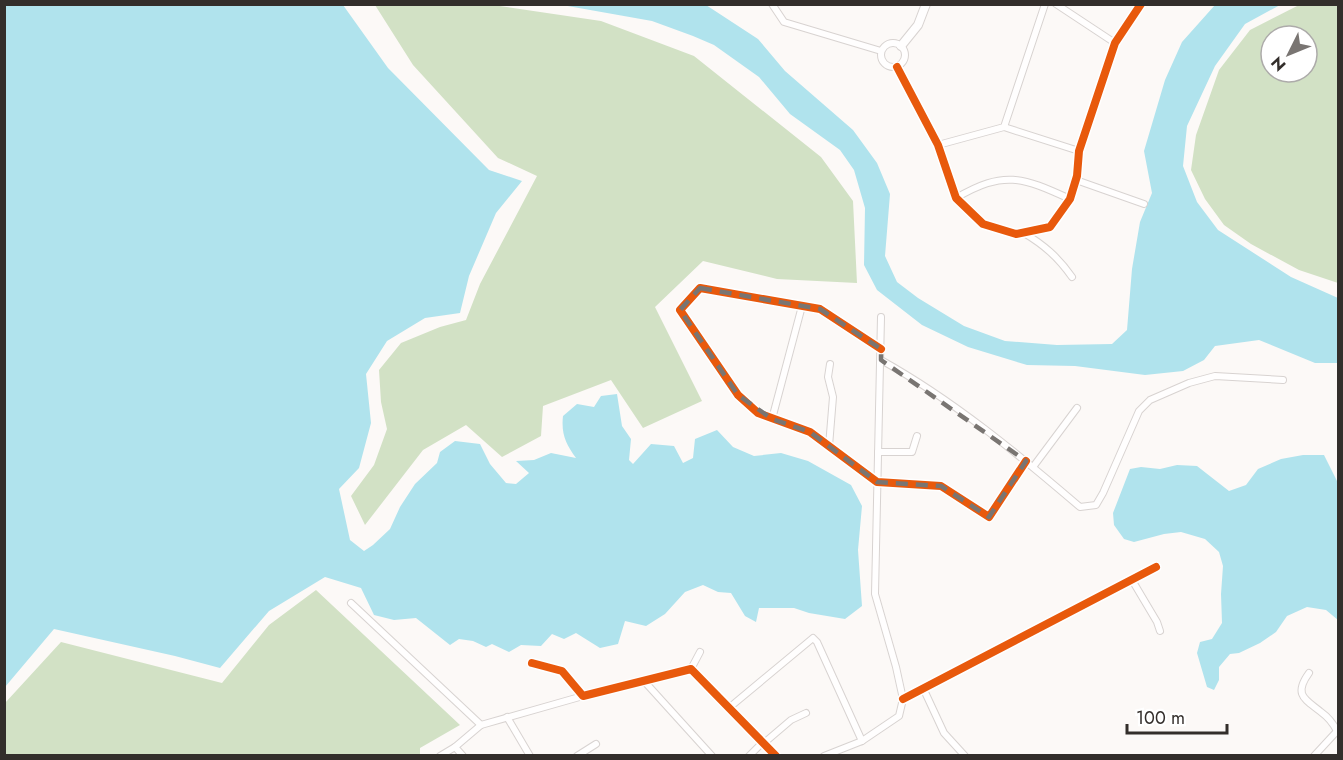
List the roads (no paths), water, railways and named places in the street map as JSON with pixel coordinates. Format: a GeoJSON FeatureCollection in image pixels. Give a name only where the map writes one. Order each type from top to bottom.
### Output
{"type":"FeatureCollection","features":[{"type":"Feature","properties":{"kind":"street"},"geometry":{"type":"LineString","coordinates":[[772,4],[784,22],[881,51]]}},
{"type":"Feature","properties":{"kind":"street"},"geometry":{"type":"LineString","coordinates":[[901,46],[918,25],[926,4]]}},
{"type":"Feature","properties":{"kind":"street"},"geometry":{"type":"LineString","coordinates":[[1004,127],[1045,4]]}},
{"type":"Feature","properties":{"kind":"street"},"geometry":{"type":"LineString","coordinates":[[1056,4],[1115,43]]}},
{"type":"Feature","properties":{"kind":"street"},"geometry":{"type":"LineString","coordinates":[[897,67],[938,145],[956,198],[983,224],[1016,234],[1050,227],[1070,199],[1076,180],[1078,151],[1115,43],[1141,4]]}},
{"type":"Feature","properties":{"kind":"street"},"geometry":{"type":"LineString","coordinates":[[881,51],[890,43],[901,46]]}},
{"type":"Feature","properties":{"kind":"street"},"geometry":{"type":"LineString","coordinates":[[881,51],[882,63],[889,67],[897,67],[905,58],[901,46]]}},
{"type":"Feature","properties":{"kind":"street"},"geometry":{"type":"LineString","coordinates":[[938,145],[1004,127],[1078,151]]}},
{"type":"Feature","properties":{"kind":"street"},"geometry":{"type":"LineString","coordinates":[[956,198],[982,184],[1004,178],[1033,183],[1070,199]]}},
{"type":"Feature","properties":{"kind":"street"},"geometry":{"type":"LineString","coordinates":[[1076,180],[1144,204]]}},
{"type":"Feature","properties":{"kind":"street"},"geometry":{"type":"LineString","coordinates":[[1023,232],[1059,258],[1072,277]]}},
{"type":"Feature","properties":{"kind":"street"},"geometry":{"type":"LineString","coordinates":[[881,349],[820,309],[700,288],[680,310],[738,395],[758,413],[810,432],[878,482],[941,486],[989,517],[1026,461]]}},
{"type":"Feature","properties":{"kind":"street"},"geometry":{"type":"LineString","coordinates":[[772,419],[802,306]]}},
{"type":"Feature","properties":{"kind":"street"},"geometry":{"type":"LineString","coordinates":[[824,756],[862,741],[899,716],[903,699],[875,594],[881,317]]}},
{"type":"Feature","properties":{"kind":"street"},"geometry":{"type":"LineString","coordinates":[[881,360],[915,378],[1026,461],[1080,507],[1096,505],[1139,411],[1150,400],[1189,383],[1215,376],[1282,380]]}},
{"type":"Feature","properties":{"kind":"street"},"geometry":{"type":"LineString","coordinates":[[829,446],[833,397],[828,377],[830,364]]}},
{"type":"Feature","properties":{"kind":"street"},"geometry":{"type":"LineString","coordinates":[[1033,467],[1077,408]]}},
{"type":"Feature","properties":{"kind":"street"},"geometry":{"type":"LineString","coordinates":[[878,452],[912,452],[917,436]]}},
{"type":"Feature","properties":{"kind":"street"},"geometry":{"type":"LineString","coordinates":[[903,699],[1156,567]]}},
{"type":"Feature","properties":{"kind":"street"},"geometry":{"type":"LineString","coordinates":[[1131,580],[1157,622],[1160,631]]}},
{"type":"Feature","properties":{"kind":"street"},"geometry":{"type":"LineString","coordinates":[[351,603],[481,725]]}},
{"type":"Feature","properties":{"kind":"street"},"geometry":{"type":"LineString","coordinates":[[730,707],[813,638],[817,642],[862,741]]}},
{"type":"Feature","properties":{"kind":"street"},"geometry":{"type":"LineString","coordinates":[[440,756],[455,747],[481,725],[691,669],[700,652]]}},
{"type":"Feature","properties":{"kind":"street"},"geometry":{"type":"LineString","coordinates":[[532,663],[562,671],[583,696]]}},
{"type":"Feature","properties":{"kind":"street"},"geometry":{"type":"LineString","coordinates":[[691,669],[776,756]]}},
{"type":"Feature","properties":{"kind":"street"},"geometry":{"type":"LineString","coordinates":[[1309,673],[1301,688],[1303,697],[1308,704],[1322,712],[1338,730],[1314,756]]}},
{"type":"Feature","properties":{"kind":"street"},"geometry":{"type":"LineString","coordinates":[[644,681],[711,756]]}},
{"type":"Feature","properties":{"kind":"street"},"geometry":{"type":"LineString","coordinates":[[924,690],[944,733],[965,756]]}},
{"type":"Feature","properties":{"kind":"street"},"geometry":{"type":"LineString","coordinates":[[749,756],[791,720],[806,713]]}},
{"type":"Feature","properties":{"kind":"street"},"geometry":{"type":"LineString","coordinates":[[507,717],[530,756]]}},
{"type":"Feature","properties":{"kind":"street"},"geometry":{"type":"LineString","coordinates":[[577,756],[596,744]]}},
{"type":"Feature","properties":{"kind":"street"},"geometry":{"type":"LineString","coordinates":[[455,747],[463,756]]}},
{"type":"Feature","properties":{"kind":"water"},"geometry":{"type":"Polygon","coordinates":[[[5,4],[343,5],[388,68],[489,170],[522,181],[496,213],[469,276],[460,313],[425,318],[387,341],[366,374],[371,423],[359,468],[339,489],[350,540],[364,551],[390,529],[400,507],[415,484],[437,463],[440,452],[455,441],[480,444],[490,464],[506,483],[516,484],[529,473],[516,461],[534,460],[551,453],[576,458],[565,438],[563,416],[577,404],[594,407],[601,396],[617,394],[622,426],[631,439],[629,460],[633,464],[651,444],[674,446],[683,463],[693,458],[695,439],[717,430],[733,447],[754,456],[781,453],[808,461],[851,485],[862,506],[858,550],[862,606],[845,619],[794,608],[759,608],[756,622],[745,616],[731,593],[718,592],[703,585],[685,592],[665,614],[646,626],[625,621],[618,644],[600,648],[576,633],[564,639],[552,634],[541,646],[521,645],[509,652],[492,644],[486,647],[473,641],[459,639],[450,645],[416,618],[394,620],[374,615],[361,588],[325,577],[269,611],[220,668],[54,629],[5,687],[5,4]]]}},
{"type":"Feature","properties":{"kind":"water"},"geometry":{"type":"Polygon","coordinates":[[[562,5],[706,5],[758,39],[785,71],[853,130],[877,163],[890,194],[885,256],[897,282],[918,298],[964,326],[1005,341],[1057,345],[1112,344],[1127,330],[1132,269],[1140,222],[1152,193],[1144,151],[1165,80],[1182,42],[1215,5],[1280,5],[1245,24],[1215,66],[1187,126],[1183,166],[1197,202],[1218,230],[1291,277],[1338,298],[1338,363],[1315,363],[1259,340],[1215,346],[1204,360],[1183,371],[1145,375],[1075,366],[1027,365],[968,347],[922,325],[877,290],[864,265],[865,208],[854,170],[840,150],[790,114],[759,77],[714,45],[652,21],[562,5]]]}},
{"type":"Feature","properties":{"kind":"water"},"geometry":{"type":"Polygon","coordinates":[[[1303,455],[1324,455],[1338,483],[1338,620],[1326,610],[1307,607],[1287,616],[1276,632],[1260,643],[1239,653],[1230,654],[1219,667],[1219,680],[1214,690],[1207,687],[1197,653],[1200,642],[1212,639],[1222,623],[1223,566],[1219,552],[1205,539],[1181,532],[1134,542],[1124,539],[1114,525],[1113,513],[1130,469],[1141,467],[1160,469],[1177,465],[1197,466],[1229,491],[1246,485],[1258,469],[1281,459],[1303,455]]]}}]}
